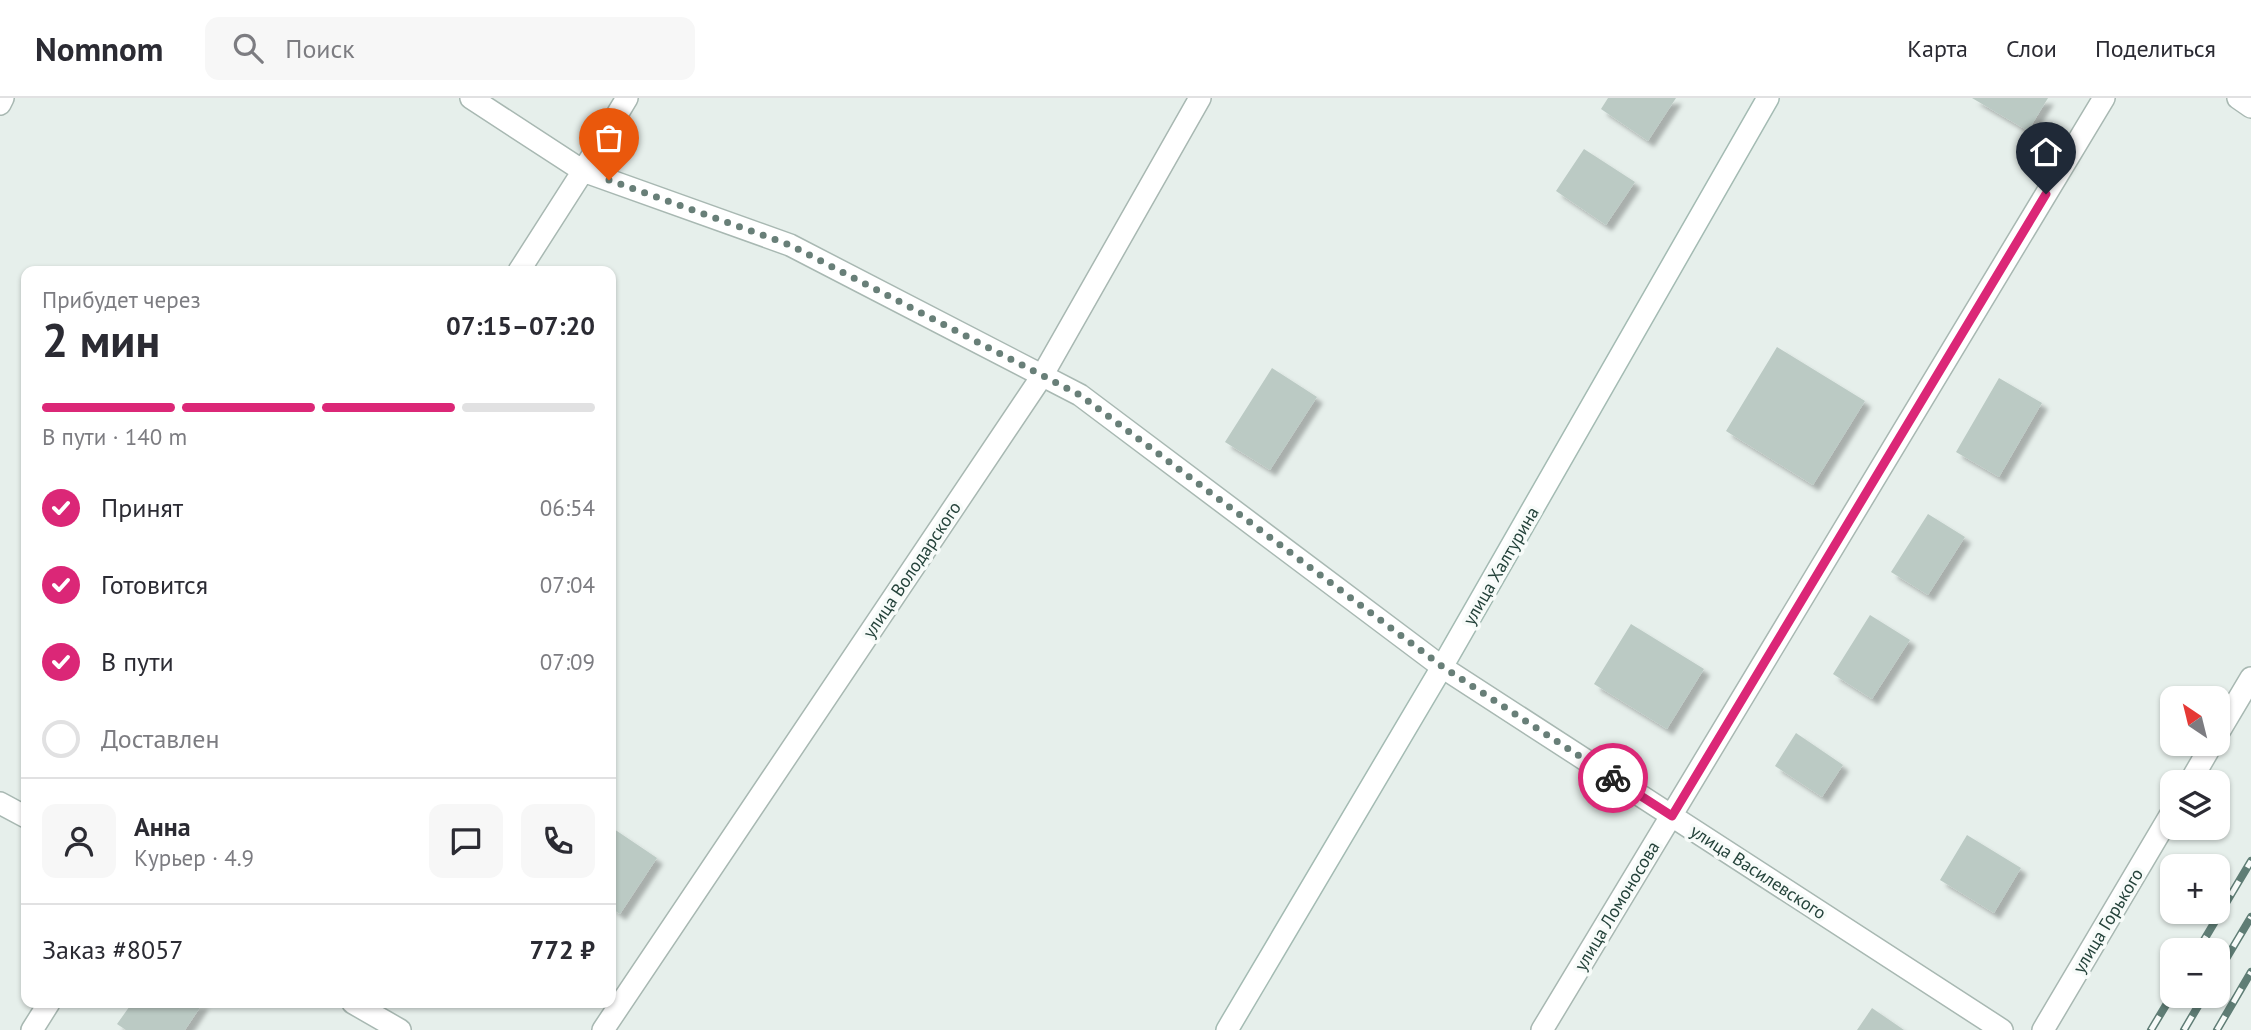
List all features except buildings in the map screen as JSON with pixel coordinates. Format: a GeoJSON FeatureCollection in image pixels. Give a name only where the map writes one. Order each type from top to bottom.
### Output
{"type":"FeatureCollection","features":[{"type":"Feature","properties":{"kind":"street"},"geometry":{"type":"LineString","coordinates":[[0,104],[4,98]]}},
{"type":"Feature","properties":{"kind":"street","name":"улица Василевского"},"geometry":{"type":"LineString","coordinates":[[471,98],[583,171],[790,245],[1080,395],[1443,667],[2002,1030]]}},
{"type":"Feature","properties":{"kind":"street"},"geometry":{"type":"LineString","coordinates":[[522,266],[627,98]]}},
{"type":"Feature","properties":{"kind":"street","name":"улица Володарского"},"geometry":{"type":"LineString","coordinates":[[603,1030],[1042,376],[1200,98]]}},
{"type":"Feature","properties":{"kind":"street","name":"улица Халтурина"},"geometry":{"type":"LineString","coordinates":[[1227,1030],[1443,667],[1768,98]]}},
{"type":"Feature","properties":{"kind":"street","name":"улица Ломоносова"},"geometry":{"type":"LineString","coordinates":[[1542,1030],[2104,98]]}},
{"type":"Feature","properties":{"kind":"street"},"geometry":{"type":"LineString","coordinates":[[2238,98],[2251,107]]}},
{"type":"Feature","properties":{"kind":"street"},"geometry":{"type":"LineString","coordinates":[[2230,713],[2251,678]]}},
{"type":"Feature","properties":{"kind":"street"},"geometry":{"type":"LineString","coordinates":[[0,803],[21,814]]}},
{"type":"Feature","properties":{"kind":"street","name":"улица Горького"},"geometry":{"type":"LineString","coordinates":[[2043,1030],[2160,832]]}},
{"type":"Feature","properties":{"kind":"street"},"geometry":{"type":"LineString","coordinates":[[32,1030],[47,1008]]}},
{"type":"Feature","properties":{"kind":"street"},"geometry":{"type":"LineString","coordinates":[[362,1008],[400,1030]]}},
{"type":"Feature","properties":{"kind":"railway"},"geometry":{"type":"LineString","coordinates":[[2205,938],[2251,861]]}},
{"type":"Feature","properties":{"kind":"railway"},"geometry":{"type":"LineString","coordinates":[[2230,952],[2251,917]]}},
{"type":"Feature","properties":{"kind":"railway"},"geometry":{"type":"LineString","coordinates":[[2217,1030],[2251,972]]}},
{"type":"Feature","properties":{"kind":"railway"},"geometry":{"type":"LineString","coordinates":[[2151,1030],[2164,1008]]}},
{"type":"Feature","properties":{"kind":"railway"},"geometry":{"type":"LineString","coordinates":[[2184,1030],[2197,1008]]}},
{"type":"Feature","properties":{"kind":"way so far"},"geometry":{"type":"LineString","coordinates":[[609,180],[790,245],[1080,395],[1443,667],[1613,778]]}},
{"type":"Feature","properties":{"kind":"route"},"geometry":{"type":"LineString","coordinates":[[1613,778],[1672,816],[2046,194]]}}]}
